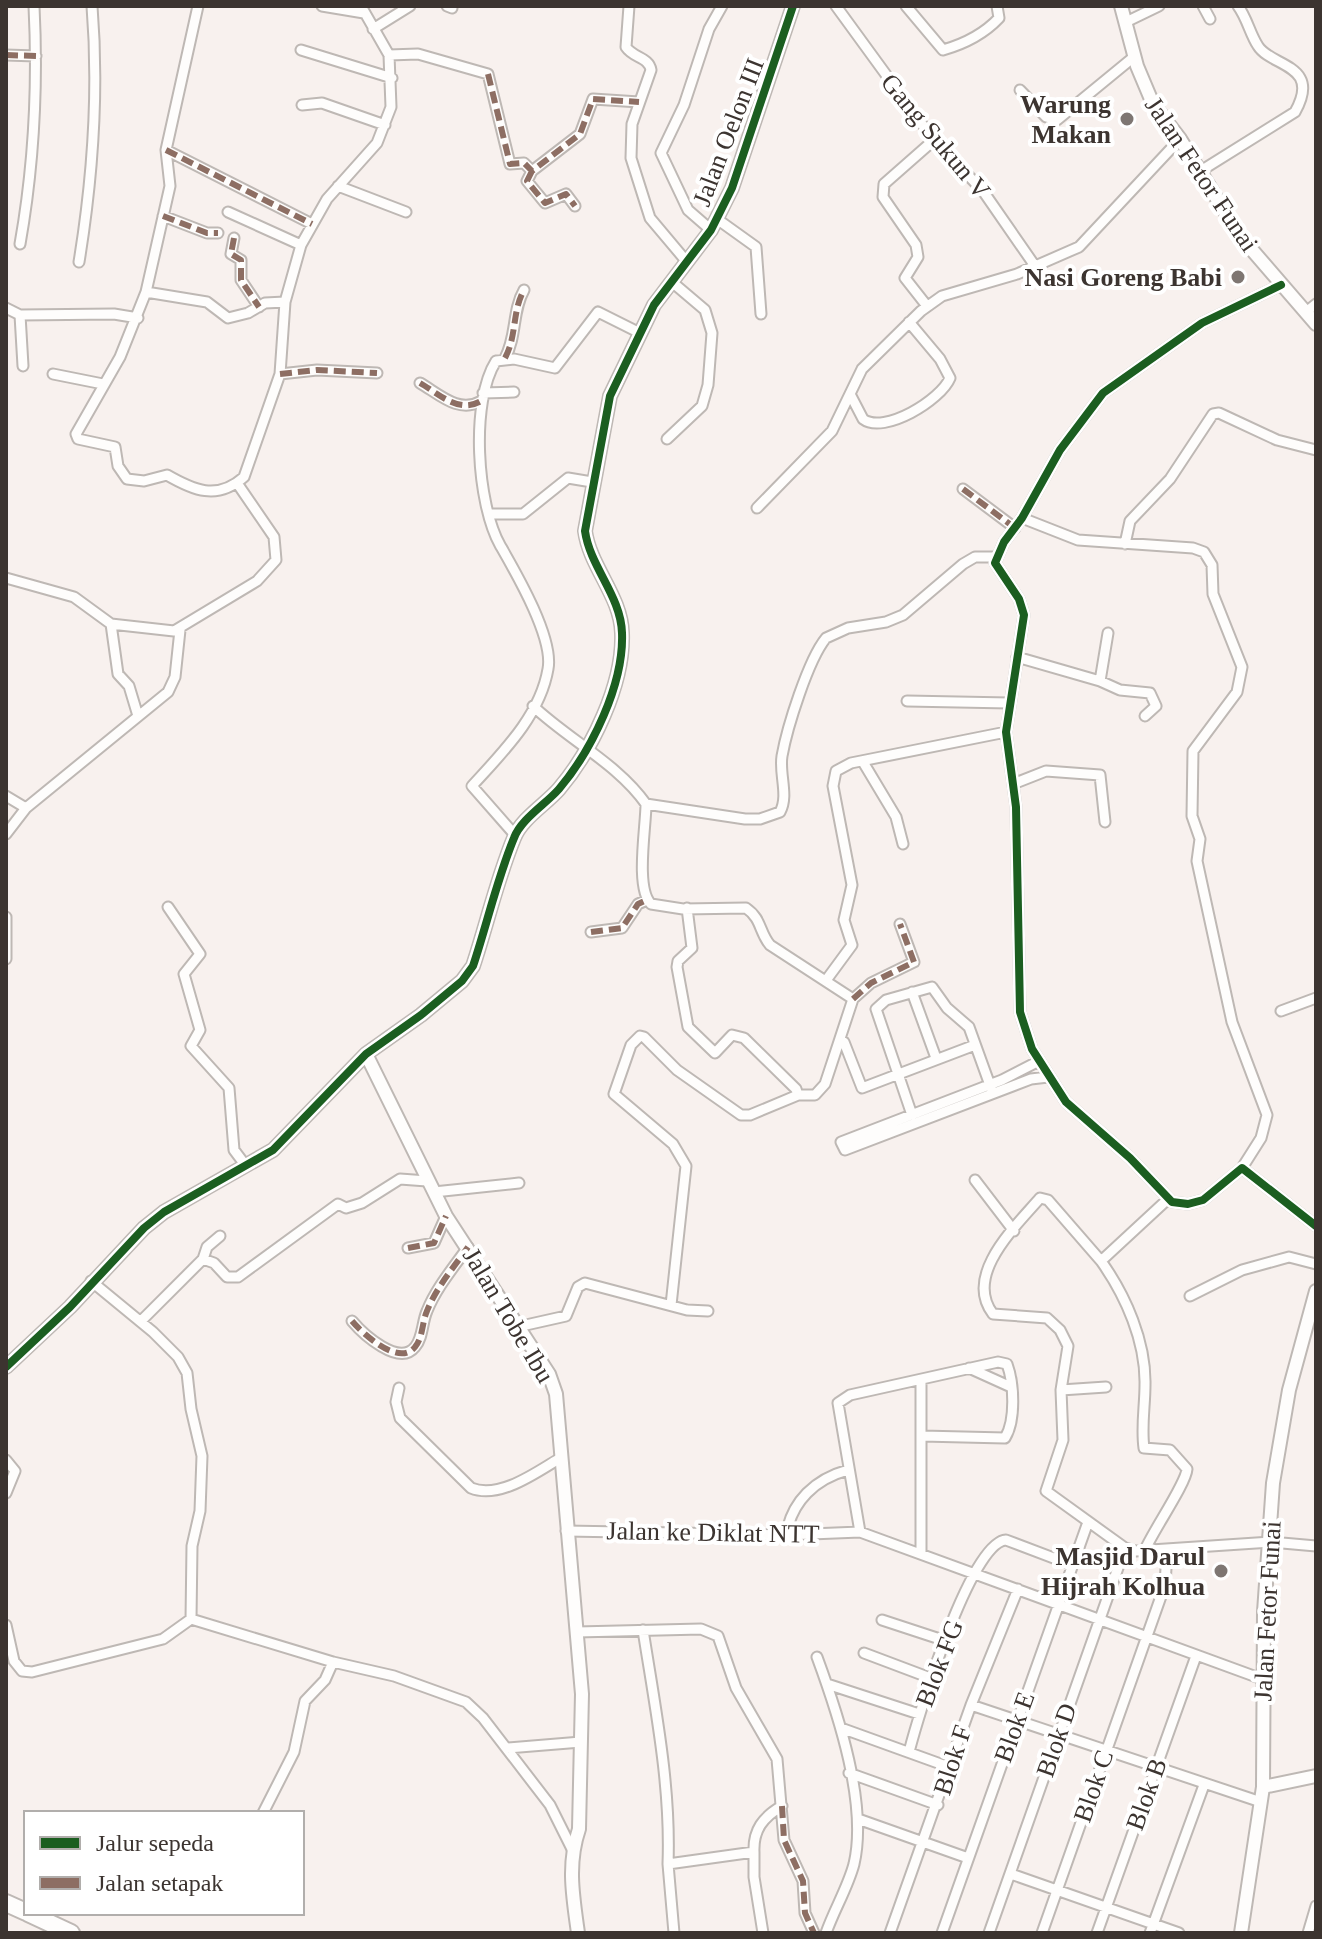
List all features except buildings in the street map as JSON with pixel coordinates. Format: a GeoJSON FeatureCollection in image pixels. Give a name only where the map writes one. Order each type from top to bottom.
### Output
{"type":"FeatureCollection","features":[{"type":"Feature","properties":{"kind":"highway"},"geometry":{"type":"LineString","coordinates":[[33,1915],[71,1933]]}},
{"type":"Feature","properties":{"kind":"street"},"geometry":{"type":"LineString","coordinates":[[20,244],[31,184],[36,56],[34,6]]}},
{"type":"Feature","properties":{"kind":"street"},"geometry":{"type":"LineString","coordinates":[[79,262],[95,124],[96,63],[92,6]]}},
{"type":"Feature","properties":{"kind":"street"},"geometry":{"type":"LineString","coordinates":[[198,6],[166,150],[171,169],[146,292],[138,318],[76,436],[115,447],[124,477],[140,482],[167,475],[188,488],[202,492],[213,492],[237,483],[248,468],[280,374],[285,302],[301,245],[338,186],[372,149],[385,125],[393,97],[389,55],[363,10],[322,6]]}},
{"type":"Feature","properties":{"kind":"street"},"geometry":{"type":"LineString","coordinates":[[373,29],[410,6]]}},
{"type":"Feature","properties":{"kind":"street"},"geometry":{"type":"LineString","coordinates":[[629,6],[626,47],[651,67],[629,143],[650,218],[687,262]]}},
{"type":"Feature","properties":{"kind":"street","name":"Jalan Oelon III"},"geometry":{"type":"LineString","coordinates":[[6,1367],[164,1212],[246,1166],[297,1129],[366,1054],[421,1015],[467,975],[515,835],[559,789],[614,690],[622,633],[614,601],[586,539],[592,482],[610,396],[640,333],[714,224],[757,121],[793,6]]}},
{"type":"Feature","properties":{"kind":"street","name":"Gang Sukun V"},"geometry":{"type":"LineString","coordinates":[[836,6],[934,140],[976,182],[1035,266]]}},
{"type":"Feature","properties":{"kind":"street"},"geometry":{"type":"LineString","coordinates":[[906,6],[937,48],[943,50],[970,41],[996,21],[1000,14],[997,6]]}},
{"type":"Feature","properties":{"kind":"street","name":"Jalan Fetor Funai"},"geometry":{"type":"LineString","coordinates":[[1121,6],[1153,104],[1180,139],[1240,236],[1281,285],[1311,308],[1316,324]]}},
{"type":"Feature","properties":{"kind":"street"},"geometry":{"type":"LineString","coordinates":[[1128,21],[1159,6]]}},
{"type":"Feature","properties":{"kind":"street"},"geometry":{"type":"LineString","coordinates":[[1203,6],[1210,19]]}},
{"type":"Feature","properties":{"kind":"street"},"geometry":{"type":"LineString","coordinates":[[1199,172],[1295,112],[1305,102],[1308,89],[1304,75],[1293,64],[1259,48],[1238,6]]}},
{"type":"Feature","properties":{"kind":"street"},"geometry":{"type":"LineString","coordinates":[[719,7],[684,105],[661,153],[688,210],[756,247],[761,314]]}},
{"type":"Feature","properties":{"kind":"street"},"geometry":{"type":"LineString","coordinates":[[301,50],[392,78]]}},
{"type":"Feature","properties":{"kind":"street"},"geometry":{"type":"LineString","coordinates":[[389,55],[410,52],[488,74],[510,164],[524,163],[532,171]]}},
{"type":"Feature","properties":{"kind":"street"},"geometry":{"type":"LineString","coordinates":[[6,55],[36,56]]}},
{"type":"Feature","properties":{"kind":"street"},"geometry":{"type":"LineString","coordinates":[[1020,90],[1046,117],[1057,120],[1135,56]]}},
{"type":"Feature","properties":{"kind":"street"},"geometry":{"type":"LineString","coordinates":[[575,206],[566,194],[545,203],[527,181],[532,171],[583,131],[593,99],[639,102]]}},
{"type":"Feature","properties":{"kind":"street"},"geometry":{"type":"LineString","coordinates":[[302,105],[322,103],[385,125]]}},
{"type":"Feature","properties":{"kind":"street"},"geometry":{"type":"LineString","coordinates":[[757,508],[832,431],[862,369],[927,306],[975,284],[1035,266],[1085,242],[1180,139]]}},
{"type":"Feature","properties":{"kind":"street"},"geometry":{"type":"LineString","coordinates":[[927,306],[905,278],[918,257],[916,245],[883,197],[882,190],[884,184],[934,140]]}},
{"type":"Feature","properties":{"kind":"street"},"geometry":{"type":"LineString","coordinates":[[166,150],[312,224]]}},
{"type":"Feature","properties":{"kind":"street"},"geometry":{"type":"LineString","coordinates":[[338,186],[406,212]]}},
{"type":"Feature","properties":{"kind":"street"},"geometry":{"type":"LineString","coordinates":[[228,212],[301,245]]}},
{"type":"Feature","properties":{"kind":"street"},"geometry":{"type":"LineString","coordinates":[[163,216],[207,233],[218,233]]}},
{"type":"Feature","properties":{"kind":"street"},"geometry":{"type":"LineString","coordinates":[[234,238],[231,254],[241,260],[241,280],[259,307]]}},
{"type":"Feature","properties":{"kind":"street"},"geometry":{"type":"LineString","coordinates":[[667,439],[702,406],[708,385],[712,333],[705,310],[672,282]]}},
{"type":"Feature","properties":{"kind":"street"},"geometry":{"type":"LineString","coordinates":[[1022,518],[1065,538],[1193,548],[1204,552],[1212,565],[1213,594],[1218,609],[1242,660],[1237,692],[1193,751],[1192,816],[1200,839],[1197,861],[1228,1007],[1267,1115],[1261,1138],[1242,1168],[1203,1200],[1180,1204],[1168,1199],[1130,1158],[1066,1102],[1039,1061],[1020,1012],[1013,784],[1006,732],[1024,615],[1013,589],[997,568],[996,557],[1060,450],[1103,393],[1202,323],[1281,285]]}},
{"type":"Feature","properties":{"kind":"street"},"geometry":{"type":"LineString","coordinates":[[505,358],[515,332],[517,302],[524,290]]}},
{"type":"Feature","properties":{"kind":"street"},"geometry":{"type":"LineString","coordinates":[[146,292],[207,302],[226,317],[285,302]]}},
{"type":"Feature","properties":{"kind":"street"},"geometry":{"type":"LineString","coordinates":[[6,308],[20,315],[114,314],[138,318]]}},
{"type":"Feature","properties":{"kind":"street"},"geometry":{"type":"LineString","coordinates":[[515,835],[472,786],[510,745],[544,685],[549,658],[517,573],[496,536],[481,467],[482,397],[494,364],[505,358],[555,368],[598,312],[640,333]]}},
{"type":"Feature","properties":{"kind":"street"},"geometry":{"type":"LineString","coordinates":[[20,315],[23,366]]}},
{"type":"Feature","properties":{"kind":"street"},"geometry":{"type":"LineString","coordinates":[[850,394],[863,419],[875,424],[919,409],[945,387],[950,378],[945,368],[909,322]]}},
{"type":"Feature","properties":{"kind":"street"},"geometry":{"type":"LineString","coordinates":[[280,374],[317,370],[377,373]]}},
{"type":"Feature","properties":{"kind":"street"},"geometry":{"type":"LineString","coordinates":[[53,374],[103,384]]}},
{"type":"Feature","properties":{"kind":"street"},"geometry":{"type":"LineString","coordinates":[[420,383],[457,405],[467,407],[482,397],[514,392]]}},
{"type":"Feature","properties":{"kind":"street"},"geometry":{"type":"LineString","coordinates":[[1125,544],[1130,521],[1170,479],[1213,414],[1219,413],[1277,440],[1316,450]]}},
{"type":"Feature","properties":{"kind":"street"},"geometry":{"type":"LineString","coordinates":[[491,514],[523,514],[568,478],[592,482]]}},
{"type":"Feature","properties":{"kind":"street"},"geometry":{"type":"LineString","coordinates":[[6,578],[74,597],[111,624],[180,630],[266,575],[276,560],[274,537],[237,483]]}},
{"type":"Feature","properties":{"kind":"street"},"geometry":{"type":"LineString","coordinates":[[963,489],[1015,528]]}},
{"type":"Feature","properties":{"kind":"street"},"geometry":{"type":"LineString","coordinates":[[533,706],[646,804],[745,819],[778,814],[784,802],[782,757],[821,644],[835,633],[895,619],[963,564],[975,557],[996,557]]}},
{"type":"Feature","properties":{"kind":"street"},"geometry":{"type":"LineString","coordinates":[[111,624],[118,674],[129,686],[138,716]]}},
{"type":"Feature","properties":{"kind":"street"},"geometry":{"type":"LineString","coordinates":[[6,834],[26,808],[173,685],[180,630]]}},
{"type":"Feature","properties":{"kind":"street"},"geometry":{"type":"LineString","coordinates":[[1100,681],[1108,633]]}},
{"type":"Feature","properties":{"kind":"street"},"geometry":{"type":"LineString","coordinates":[[1017,657],[1100,681],[1120,690],[1150,693],[1156,706],[1145,716]]}},
{"type":"Feature","properties":{"kind":"street"},"geometry":{"type":"LineString","coordinates":[[907,701],[1009,703]]}},
{"type":"Feature","properties":{"kind":"street"},"geometry":{"type":"LineString","coordinates":[[827,979],[852,945],[844,920],[852,885],[835,803],[834,776],[839,767],[1006,732]]}},
{"type":"Feature","properties":{"kind":"street"},"geometry":{"type":"LineString","coordinates":[[863,762],[896,817],[903,844]]}},
{"type":"Feature","properties":{"kind":"street"},"geometry":{"type":"LineString","coordinates":[[1013,784],[1046,771],[1100,775],[1105,822]]}},
{"type":"Feature","properties":{"kind":"street"},"geometry":{"type":"LineString","coordinates":[[6,796],[26,808]]}},
{"type":"Feature","properties":{"kind":"street"},"geometry":{"type":"LineString","coordinates":[[646,804],[643,833],[647,900]]}},
{"type":"Feature","properties":{"kind":"street"},"geometry":{"type":"LineString","coordinates":[[647,900],[660,907],[746,908],[761,922],[762,934],[770,945],[808,972],[827,979],[853,999]]}},
{"type":"Feature","properties":{"kind":"street"},"geometry":{"type":"LineString","coordinates":[[591,932],[622,928],[638,904],[647,900]]}},
{"type":"Feature","properties":{"kind":"street"},"geometry":{"type":"LineString","coordinates":[[168,907],[200,954],[184,974],[200,1030],[191,1046],[229,1088],[234,1150],[246,1166]]}},
{"type":"Feature","properties":{"kind":"street"},"geometry":{"type":"LineString","coordinates":[[687,908],[692,948],[678,961],[677,967],[688,1027],[715,1053],[732,1035],[744,1038],[796,1089],[798,1095]]}},
{"type":"Feature","properties":{"kind":"street"},"geometry":{"type":"LineString","coordinates":[[6,917],[6,959]]}},
{"type":"Feature","properties":{"kind":"street"},"geometry":{"type":"LineString","coordinates":[[671,1305],[686,1166],[673,1144],[614,1094],[633,1042],[640,1036],[644,1037],[698,1087],[741,1115],[750,1115],[798,1095],[815,1095],[825,1084],[853,999],[871,983],[914,962],[900,924]]}},
{"type":"Feature","properties":{"kind":"street"},"geometry":{"type":"LineString","coordinates":[[914,1119],[876,1009],[886,1000],[912,992],[932,987],[947,1008],[969,1027],[993,1095]]}},
{"type":"Feature","properties":{"kind":"street"},"geometry":{"type":"LineString","coordinates":[[912,992],[936,1058]]}},
{"type":"Feature","properties":{"kind":"street"},"geometry":{"type":"LineString","coordinates":[[1281,1011],[1316,998]]}},
{"type":"Feature","properties":{"kind":"street"},"geometry":{"type":"LineString","coordinates":[[844,1042],[862,1088],[975,1045]]}},
{"type":"Feature","properties":{"kind":"street","name":"Jalan Tobe Ibu"},"geometry":{"type":"LineString","coordinates":[[366,1054],[446,1216],[552,1384],[560,1419],[566,1531],[582,1694],[579,1829],[572,1849],[571,1878],[578,1933]]}},
{"type":"Feature","properties":{"kind":"street"},"geometry":{"type":"LineString","coordinates":[[1039,1061],[914,1119],[845,1150],[841,1146],[841,1142],[914,1119],[993,1095],[1031,1079],[1048,1077]]}},
{"type":"Feature","properties":{"kind":"street"},"geometry":{"type":"LineString","coordinates":[[1242,1168],[1316,1226]]}},
{"type":"Feature","properties":{"kind":"street"},"geometry":{"type":"LineString","coordinates":[[203,1259],[214,1263],[227,1277],[238,1277],[336,1204],[350,1207],[362,1203],[400,1179],[430,1187],[519,1183]]}},
{"type":"Feature","properties":{"kind":"street"},"geometry":{"type":"LineString","coordinates":[[975,1180],[1014,1231]]}},
{"type":"Feature","properties":{"kind":"street"},"geometry":{"type":"LineString","coordinates":[[1144,1552],[1155,1527],[1186,1478],[1187,1469],[1170,1450],[1144,1448],[1145,1384],[1141,1346],[1115,1280],[1043,1197],[988,1266],[984,1290],[987,1304],[997,1316],[1038,1315],[1060,1330],[1068,1352],[1061,1390],[1063,1440],[1046,1491],[1125,1548],[1144,1552],[1271,1542],[1316,1546]]}},
{"type":"Feature","properties":{"kind":"street"},"geometry":{"type":"LineString","coordinates":[[1101,1261],[1168,1199]]}},
{"type":"Feature","properties":{"kind":"street"},"geometry":{"type":"LineString","coordinates":[[408,1248],[434,1243],[446,1216]]}},
{"type":"Feature","properties":{"kind":"street"},"geometry":{"type":"LineString","coordinates":[[141,1321],[203,1259],[207,1247],[220,1236]]}},
{"type":"Feature","properties":{"kind":"street"},"geometry":{"type":"LineString","coordinates":[[352,1321],[385,1349],[408,1353],[416,1346],[434,1297],[468,1247]]}},
{"type":"Feature","properties":{"kind":"street"},"geometry":{"type":"LineString","coordinates":[[1190,1296],[1242,1270],[1289,1257],[1316,1264]]}},
{"type":"Feature","properties":{"kind":"street"},"geometry":{"type":"LineString","coordinates":[[91,1281],[141,1321],[184,1365],[189,1380],[191,1409],[202,1446],[200,1511],[192,1546],[191,1619]]}},
{"type":"Feature","properties":{"kind":"street"},"geometry":{"type":"LineString","coordinates":[[517,1327],[566,1316],[578,1287],[585,1283],[708,1311]]}},
{"type":"Feature","properties":{"kind":"street","name":"Jalan Fetor Funai"},"geometry":{"type":"LineString","coordinates":[[1241,1933],[1258,1801],[1263,1787],[1262,1679],[1273,1483],[1283,1417],[1316,1291]]}},
{"type":"Feature","properties":{"kind":"street"},"geometry":{"type":"LineString","coordinates":[[921,1553],[921,1380],[1004,1362],[1009,1369],[1011,1387],[1010,1427],[1005,1438],[922,1436]]}},
{"type":"Feature","properties":{"kind":"street"},"geometry":{"type":"LineString","coordinates":[[969,1368],[1011,1387]]}},
{"type":"Feature","properties":{"kind":"street","name":"Jalan ke Diklat NTT"},"geometry":{"type":"LineString","coordinates":[[860,1532],[838,1403],[850,1395],[921,1380]]}},
{"type":"Feature","properties":{"kind":"street"},"geometry":{"type":"LineString","coordinates":[[1061,1390],[1106,1387]]}},
{"type":"Feature","properties":{"kind":"street"},"geometry":{"type":"LineString","coordinates":[[399,1388],[396,1402],[400,1418],[471,1488],[485,1493],[512,1484],[562,1457]]}},
{"type":"Feature","properties":{"kind":"street"},"geometry":{"type":"LineString","coordinates":[[6,1460],[15,1471],[6,1493]]}},
{"type":"Feature","properties":{"kind":"street"},"geometry":{"type":"LineString","coordinates":[[786,1535],[789,1516],[801,1498],[835,1474],[848,1470]]}},
{"type":"Feature","properties":{"kind":"street","name":"Blok E"},"geometry":{"type":"LineString","coordinates":[[942,1933],[1088,1522]]}},
{"type":"Feature","properties":{"kind":"street","name":"Jalan ke Diklat NTT"},"geometry":{"type":"LineString","coordinates":[[566,1531],[786,1535],[860,1532],[972,1575],[1018,1589],[1057,1607],[1262,1679]]}},
{"type":"Feature","properties":{"kind":"street","name":"Blok FG"},"geometry":{"type":"LineString","coordinates":[[909,1752],[919,1714],[972,1575],[989,1549],[1002,1540],[1072,1565]]}},
{"type":"Feature","properties":{"kind":"street","name":"Blok D"},"geometry":{"type":"LineString","coordinates":[[989,1933],[1125,1548]]}},
{"type":"Feature","properties":{"kind":"street","name":"Blok C"},"geometry":{"type":"LineString","coordinates":[[1042,1933],[1165,1585],[1167,1551]]}},
{"type":"Feature","properties":{"kind":"street","name":"Blok F"},"geometry":{"type":"LineString","coordinates":[[890,1933],[971,1705],[1018,1589]]}},
{"type":"Feature","properties":{"kind":"street"},"geometry":{"type":"LineString","coordinates":[[191,1619],[333,1662],[394,1676],[456,1697],[483,1718],[507,1748],[550,1805],[572,1849]]}},
{"type":"Feature","properties":{"kind":"street"},"geometry":{"type":"LineString","coordinates":[[6,1625],[10,1662],[22,1671],[39,1671],[163,1639],[191,1619]]}},
{"type":"Feature","properties":{"kind":"street"},"geometry":{"type":"LineString","coordinates":[[882,1620],[946,1641]]}},
{"type":"Feature","properties":{"kind":"street"},"geometry":{"type":"LineString","coordinates":[[577,1632],[701,1629],[718,1636],[736,1688],[777,1759],[784,1840],[803,1881],[805,1913],[814,1933]]}},
{"type":"Feature","properties":{"kind":"street"},"geometry":{"type":"LineString","coordinates":[[643,1630],[670,1824],[668,1864],[674,1933]]}},
{"type":"Feature","properties":{"kind":"street"},"geometry":{"type":"LineString","coordinates":[[864,1653],[933,1679]]}},
{"type":"Feature","properties":{"kind":"street","name":"Blok B"},"geometry":{"type":"LineString","coordinates":[[1097,1933],[1196,1656]]}},
{"type":"Feature","properties":{"kind":"street"},"geometry":{"type":"LineString","coordinates":[[817,1657],[841,1728],[858,1819],[854,1864],[826,1933]]}},
{"type":"Feature","properties":{"kind":"street"},"geometry":{"type":"LineString","coordinates":[[264,1811],[294,1752],[305,1701],[323,1682],[333,1662]]}},
{"type":"Feature","properties":{"kind":"street"},"geometry":{"type":"LineString","coordinates":[[827,1684],[919,1714]]}},
{"type":"Feature","properties":{"kind":"street"},"geometry":{"type":"LineString","coordinates":[[971,1705],[1258,1801]]}},
{"type":"Feature","properties":{"kind":"street"},"geometry":{"type":"LineString","coordinates":[[841,1728],[949,1767]]}},
{"type":"Feature","properties":{"kind":"street"},"geometry":{"type":"LineString","coordinates":[[507,1748],[581,1742]]}},
{"type":"Feature","properties":{"kind":"street"},"geometry":{"type":"LineString","coordinates":[[849,1773],[938,1805]]}},
{"type":"Feature","properties":{"kind":"street"},"geometry":{"type":"LineString","coordinates":[[1263,1787],[1316,1776]]}},
{"type":"Feature","properties":{"kind":"street"},"geometry":{"type":"LineString","coordinates":[[1152,1929],[1204,1785]]}},
{"type":"Feature","properties":{"kind":"street"},"geometry":{"type":"LineString","coordinates":[[763,1933],[754,1877],[755,1833],[769,1813],[782,1806]]}},
{"type":"Feature","properties":{"kind":"street"},"geometry":{"type":"LineString","coordinates":[[858,1819],[968,1858]]}},
{"type":"Feature","properties":{"kind":"street"},"geometry":{"type":"LineString","coordinates":[[668,1864],[754,1852]]}},
{"type":"Feature","properties":{"kind":"street"},"geometry":{"type":"LineString","coordinates":[[1011,1874],[1106,1906],[1152,1929],[1179,1933]]}},
{"type":"Feature","properties":{"kind":"street"},"geometry":{"type":"LineString","coordinates":[[1308,1933],[1316,1906]]}},
{"type":"Feature","properties":{"kind":"marked path"},"geometry":{"type":"LineString","coordinates":[[6,55],[36,56]]}},
{"type":"Feature","properties":{"kind":"marked path"},"geometry":{"type":"LineString","coordinates":[[488,74],[510,164],[524,163],[532,171],[580,134],[593,99],[639,102]]}},
{"type":"Feature","properties":{"kind":"marked path"},"geometry":{"type":"LineString","coordinates":[[166,150],[312,224]]}},
{"type":"Feature","properties":{"kind":"marked path"},"geometry":{"type":"LineString","coordinates":[[532,171],[527,181],[545,203],[566,194],[575,206]]}},
{"type":"Feature","properties":{"kind":"marked path"},"geometry":{"type":"LineString","coordinates":[[163,216],[207,233],[218,233]]}},
{"type":"Feature","properties":{"kind":"marked path"},"geometry":{"type":"LineString","coordinates":[[234,238],[231,254],[241,260],[241,280],[259,307]]}},
{"type":"Feature","properties":{"kind":"marked path"},"geometry":{"type":"LineString","coordinates":[[505,358],[524,290]]}},
{"type":"Feature","properties":{"kind":"marked path"},"geometry":{"type":"LineString","coordinates":[[280,374],[317,370],[377,373]]}},
{"type":"Feature","properties":{"kind":"marked path"},"geometry":{"type":"LineString","coordinates":[[420,383],[457,404],[481,401]]}},
{"type":"Feature","properties":{"kind":"marked path"},"geometry":{"type":"LineString","coordinates":[[963,489],[1015,528]]}},
{"type":"Feature","properties":{"kind":"marked path"},"geometry":{"type":"LineString","coordinates":[[591,932],[622,928],[638,904],[647,900]]}},
{"type":"Feature","properties":{"kind":"marked path"},"geometry":{"type":"LineString","coordinates":[[853,999],[871,983],[914,962],[900,924]]}},
{"type":"Feature","properties":{"kind":"marked path"},"geometry":{"type":"LineString","coordinates":[[408,1248],[434,1243],[446,1216]]}},
{"type":"Feature","properties":{"kind":"marked path"},"geometry":{"type":"LineString","coordinates":[[352,1321],[391,1351],[408,1352],[418,1343],[425,1315],[435,1294],[468,1247]]}},
{"type":"Feature","properties":{"kind":"marked path"},"geometry":{"type":"LineString","coordinates":[[782,1806],[784,1840],[803,1881],[805,1913],[814,1933]]}},
{"type":"Feature","properties":{"kind":"cycle path"},"geometry":{"type":"LineString","coordinates":[[6,1367],[70,1307],[144,1228],[164,1212],[273,1150],[366,1054],[421,1015],[462,981],[473,966],[502,869],[517,831],[559,789],[583,755],[604,716],[618,673],[622,633],[620,619],[585,531],[610,396],[654,305],[711,230],[732,188],[793,6]]}},
{"type":"Feature","properties":{"kind":"cycle path"},"geometry":{"type":"LineString","coordinates":[[1281,285],[1202,323],[1103,393],[1060,450],[1022,518],[1004,542],[995,563],[1019,599],[1024,615],[1006,732],[1016,807],[1020,1012],[1032,1049],[1066,1102],[1130,1158],[1172,1202],[1188,1204],[1203,1200],[1242,1168],[1316,1226]]}},
{"type":"Feature","properties":{"kind":"place","name":"Warung Makan"},"geometry":{"type":"Point","coordinates":[1127,119]}},
{"type":"Feature","properties":{"kind":"place","name":"Nasi Goreng Babi"},"geometry":{"type":"Point","coordinates":[1238,277]}},
{"type":"Feature","properties":{"kind":"place","name":"Masjid Darul Hijrah Kolhua"},"geometry":{"type":"Point","coordinates":[1221,1571]}}]}
